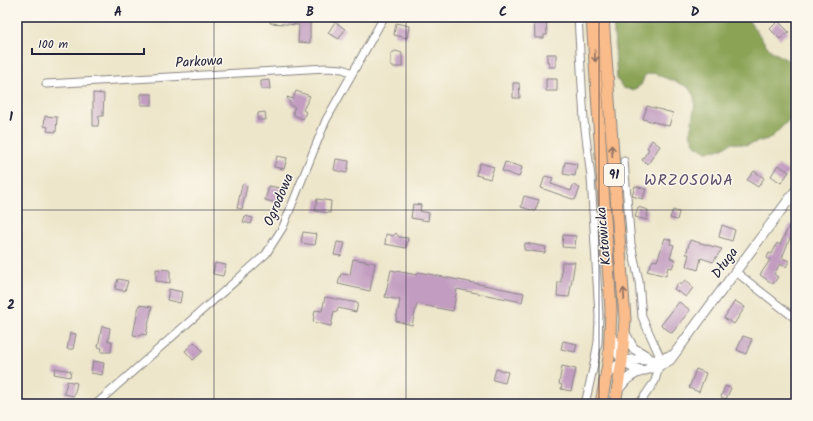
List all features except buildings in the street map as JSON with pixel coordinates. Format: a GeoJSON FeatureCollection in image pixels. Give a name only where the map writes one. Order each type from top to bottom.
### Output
{"type":"FeatureCollection","features":[{"type":"Feature","properties":{"kind":"main road","name":"Katowicka"},"geometry":{"type":"LineString","coordinates":[[592,17],[609,261],[611,334],[601,404]]}},
{"type":"Feature","properties":{"kind":"main road","name":"Katowicka"},"geometry":{"type":"LineString","coordinates":[[603,17],[624,283],[625,333],[615,404]]}},
{"type":"Feature","properties":{"kind":"street","name":"Ogrodowa"},"geometry":{"type":"LineString","coordinates":[[96,404],[266,254],[283,227],[326,120],[384,17]]}},
{"type":"Feature","properties":{"kind":"street"},"geometry":{"type":"LineString","coordinates":[[578,17],[584,121],[591,177],[599,316],[598,342],[585,404]]}},
{"type":"Feature","properties":{"kind":"street","name":"Parkowa"},"geometry":{"type":"LineString","coordinates":[[46,84],[326,68],[343,69],[352,73]]}},
{"type":"Feature","properties":{"kind":"street"},"geometry":{"type":"LineString","coordinates":[[624,161],[631,244],[639,281],[642,317],[658,361],[655,381],[639,404]]}},
{"type":"Feature","properties":{"kind":"street","name":"Długa"},"geometry":{"type":"LineString","coordinates":[[618,390],[630,376],[640,370],[658,361],[670,360],[796,190]]}},
{"type":"Feature","properties":{"kind":"street"},"geometry":{"type":"LineString","coordinates":[[736,272],[796,319]]}},
{"type":"Feature","properties":{"kind":"street"},"geometry":{"type":"LineString","coordinates":[[625,333],[636,351],[658,361]]}},
{"type":"Feature","properties":{"kind":"street"},"geometry":{"type":"LineString","coordinates":[[611,334],[617,354],[622,361],[629,367],[640,370]]}},
{"type":"Feature","properties":{"kind":"street"},"geometry":{"type":"LineString","coordinates":[[606,375],[622,361],[632,359],[658,361]]}},
{"type":"Feature","properties":{"kind":"green space"},"geometry":{"type":"Polygon","coordinates":[[[613,17],[746,17],[770,50],[796,65],[796,113],[771,138],[747,145],[732,143],[718,150],[706,151],[696,146],[690,134],[695,103],[694,96],[688,87],[653,73],[645,75],[641,85],[633,90],[623,88],[617,79],[613,17]]]}},
{"type":"Feature","properties":{"kind":"district","name":"WRZOSOWA"},"geometry":{"type":"Point","coordinates":[689,180]}}]}
